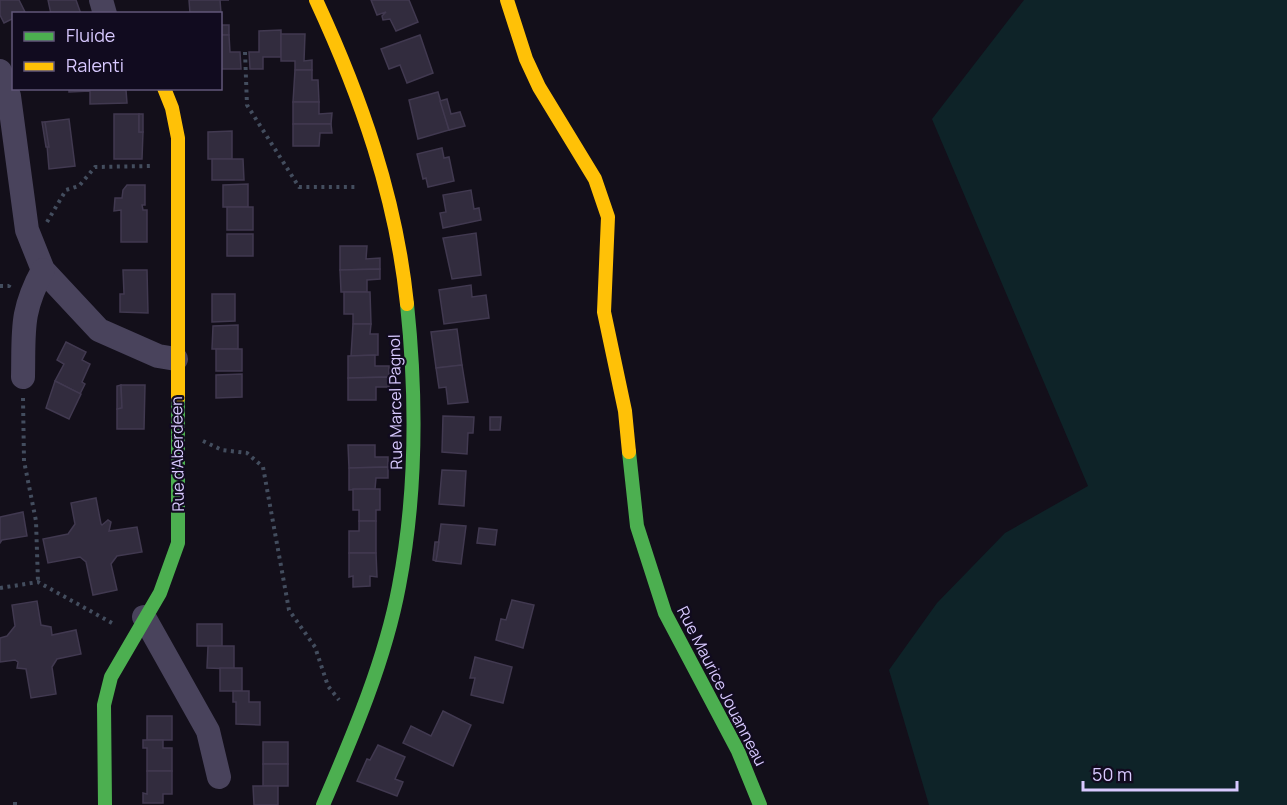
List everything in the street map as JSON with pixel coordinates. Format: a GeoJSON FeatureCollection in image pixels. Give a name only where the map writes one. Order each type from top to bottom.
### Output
{"type":"FeatureCollection","features":[{"type":"Feature","properties":{"kind":"street","name":"Rue Marcel Pagnol"},"geometry":{"type":"LineString","coordinates":[[316,0],[369,129],[386,187],[399,247],[413,363],[412,495],[399,585],[384,648],[358,724],[323,805]]}},
{"type":"Feature","properties":{"kind":"street","name":"Rue Maurice Jouanneau"},"geometry":{"type":"LineString","coordinates":[[507,0],[526,59],[539,87],[595,179],[608,217],[604,312],[625,411],[637,526],[665,613],[738,751],[760,805]]}},
{"type":"Feature","properties":{"kind":"street"},"geometry":{"type":"LineString","coordinates":[[0,71],[9,96],[27,230],[32,248],[43,270],[99,330],[158,356],[176,359]]}},
{"type":"Feature","properties":{"kind":"street","name":"Rue d'Aberdeen"},"geometry":{"type":"LineString","coordinates":[[105,805],[104,705],[111,677],[160,593],[178,543],[176,359],[178,138],[172,108],[165,90]]}},
{"type":"Feature","properties":{"kind":"street"},"geometry":{"type":"LineString","coordinates":[[23,377],[24,314],[31,291],[43,270]]}},
{"type":"Feature","properties":{"kind":"street"},"geometry":{"type":"LineString","coordinates":[[139,626],[208,731],[219,777]]}},
{"type":"Feature","properties":{"kind":"path"},"geometry":{"type":"LineString","coordinates":[[245,52],[247,105],[298,187],[386,187]]}},
{"type":"Feature","properties":{"kind":"path"},"geometry":{"type":"LineString","coordinates":[[0,286],[9,286],[66,190],[79,186],[95,167],[178,166]]}},
{"type":"Feature","properties":{"kind":"path"},"geometry":{"type":"LineString","coordinates":[[23,377],[24,461],[36,521],[38,582]]}},
{"type":"Feature","properties":{"kind":"path"},"geometry":{"type":"LineString","coordinates":[[177,435],[196,437],[222,450],[247,453],[263,467],[289,610],[315,647],[328,686],[358,724]]}},
{"type":"Feature","properties":{"kind":"path"},"geometry":{"type":"LineString","coordinates":[[0,588],[38,582],[139,626]]}},
{"type":"Feature","properties":{"kind":"green space"},"geometry":{"type":"Polygon","coordinates":[[[1024,0],[1287,0],[1287,805],[929,805],[889,670],[937,603],[1005,533],[1088,486],[932,119],[1024,0]]]}},
{"type":"Feature","properties":{"kind":"building"},"geometry":{"type":"Polygon","coordinates":[[[0,0],[19,0],[25,12],[12,12],[12,19],[4,23],[0,15],[0,0]]]}},
{"type":"Feature","properties":{"kind":"building"},"geometry":{"type":"Polygon","coordinates":[[[48,0],[76,0],[80,12],[51,12],[48,0]]]}},
{"type":"Feature","properties":{"kind":"building"},"geometry":{"type":"Polygon","coordinates":[[[189,0],[220,0],[221,12],[190,12],[189,0]]]}},
{"type":"Feature","properties":{"kind":"building"},"geometry":{"type":"Polygon","coordinates":[[[371,0],[409,0],[418,22],[396,31],[390,19],[383,20],[382,16],[386,12],[377,15],[371,0]]]}},
{"type":"Feature","properties":{"kind":"building"},"geometry":{"type":"Polygon","coordinates":[[[222,25],[229,25],[229,35],[222,35],[222,25]]]}},
{"type":"Feature","properties":{"kind":"building"},"geometry":{"type":"Polygon","coordinates":[[[281,30],[281,57],[263,57],[263,69],[250,69],[249,52],[259,52],[259,31],[281,30]]]}},
{"type":"Feature","properties":{"kind":"building"},"geometry":{"type":"Polygon","coordinates":[[[281,34],[305,34],[304,61],[312,60],[312,70],[295,70],[295,61],[281,61],[281,34]]]}},
{"type":"Feature","properties":{"kind":"building"},"geometry":{"type":"Polygon","coordinates":[[[222,35],[229,35],[230,52],[240,52],[241,69],[222,69],[222,35]]]}},
{"type":"Feature","properties":{"kind":"building"},"geometry":{"type":"Polygon","coordinates":[[[420,35],[433,73],[407,83],[400,65],[389,69],[381,49],[420,35]]]}},
{"type":"Feature","properties":{"kind":"building"},"geometry":{"type":"Polygon","coordinates":[[[295,70],[312,70],[312,80],[318,80],[319,102],[293,102],[295,70]]]}},
{"type":"Feature","properties":{"kind":"building"},"geometry":{"type":"Polygon","coordinates":[[[69,90],[126,90],[127,103],[90,104],[90,91],[69,92],[69,90]]]}},
{"type":"Feature","properties":{"kind":"building"},"geometry":{"type":"Polygon","coordinates":[[[438,92],[449,130],[418,139],[409,100],[438,92]]]}},
{"type":"Feature","properties":{"kind":"building"},"geometry":{"type":"Polygon","coordinates":[[[447,99],[451,114],[460,112],[465,126],[449,130],[440,101],[447,99]]]}},
{"type":"Feature","properties":{"kind":"building"},"geometry":{"type":"Polygon","coordinates":[[[293,102],[319,102],[319,114],[332,113],[331,124],[293,124],[293,102]]]}},
{"type":"Feature","properties":{"kind":"building"},"geometry":{"type":"Polygon","coordinates":[[[114,114],[139,114],[139,132],[143,132],[142,159],[114,159],[114,114]]]}},
{"type":"Feature","properties":{"kind":"building"},"geometry":{"type":"Polygon","coordinates":[[[139,114],[143,114],[143,132],[139,132],[139,114]]]}},
{"type":"Feature","properties":{"kind":"building"},"geometry":{"type":"Polygon","coordinates":[[[69,119],[75,166],[49,169],[45,122],[69,119]]]}},
{"type":"Feature","properties":{"kind":"building"},"geometry":{"type":"Polygon","coordinates":[[[42,122],[45,122],[49,147],[46,147],[42,122]]]}},
{"type":"Feature","properties":{"kind":"building"},"geometry":{"type":"Polygon","coordinates":[[[293,124],[331,124],[332,133],[320,133],[319,146],[293,146],[293,124]]]}},
{"type":"Feature","properties":{"kind":"building"},"geometry":{"type":"Polygon","coordinates":[[[232,131],[232,159],[208,159],[208,132],[232,131]]]}},
{"type":"Feature","properties":{"kind":"building"},"geometry":{"type":"Polygon","coordinates":[[[442,148],[444,158],[449,157],[454,181],[428,187],[426,178],[423,179],[417,154],[442,148]]]}},
{"type":"Feature","properties":{"kind":"building"},"geometry":{"type":"Polygon","coordinates":[[[212,159],[243,159],[244,180],[212,180],[212,159]]]}},
{"type":"Feature","properties":{"kind":"building"},"geometry":{"type":"Polygon","coordinates":[[[248,184],[248,207],[223,207],[223,185],[248,184]]]}},
{"type":"Feature","properties":{"kind":"building"},"geometry":{"type":"Polygon","coordinates":[[[127,185],[145,185],[145,205],[142,205],[143,210],[147,210],[147,242],[121,242],[121,210],[114,211],[115,198],[122,198],[123,190],[127,185]]]}},
{"type":"Feature","properties":{"kind":"building"},"geometry":{"type":"Polygon","coordinates":[[[471,190],[474,209],[479,208],[481,220],[443,228],[440,213],[446,212],[443,195],[471,190]]]}},
{"type":"Feature","properties":{"kind":"building"},"geometry":{"type":"Polygon","coordinates":[[[227,207],[253,207],[253,230],[227,230],[227,207]]]}},
{"type":"Feature","properties":{"kind":"building"},"geometry":{"type":"Polygon","coordinates":[[[476,233],[481,275],[452,279],[443,238],[476,233]]]}},
{"type":"Feature","properties":{"kind":"building"},"geometry":{"type":"Polygon","coordinates":[[[227,234],[253,234],[253,256],[227,256],[227,234]]]}},
{"type":"Feature","properties":{"kind":"building"},"geometry":{"type":"Polygon","coordinates":[[[340,246],[367,246],[366,259],[380,258],[380,269],[340,270],[340,246]]]}},
{"type":"Feature","properties":{"kind":"building"},"geometry":{"type":"Polygon","coordinates":[[[380,269],[380,279],[367,280],[367,292],[341,292],[340,270],[380,269]]]}},
{"type":"Feature","properties":{"kind":"building"},"geometry":{"type":"Polygon","coordinates":[[[123,270],[147,270],[148,313],[120,312],[120,294],[124,294],[123,270]]]}},
{"type":"Feature","properties":{"kind":"building"},"geometry":{"type":"Polygon","coordinates":[[[471,285],[472,297],[486,295],[489,318],[444,324],[439,290],[471,285]]]}},
{"type":"Feature","properties":{"kind":"building"},"geometry":{"type":"Polygon","coordinates":[[[344,292],[370,292],[371,324],[353,324],[353,314],[344,314],[344,292]]]}},
{"type":"Feature","properties":{"kind":"building"},"geometry":{"type":"Polygon","coordinates":[[[212,294],[235,294],[235,321],[212,322],[212,294]]]}},
{"type":"Feature","properties":{"kind":"building"},"geometry":{"type":"Polygon","coordinates":[[[353,324],[371,324],[370,334],[378,334],[378,355],[351,356],[353,324]]]}},
{"type":"Feature","properties":{"kind":"building"},"geometry":{"type":"Polygon","coordinates":[[[238,325],[238,349],[212,349],[213,326],[238,325]]]}},
{"type":"Feature","properties":{"kind":"building"},"geometry":{"type":"Polygon","coordinates":[[[457,329],[462,365],[436,368],[431,332],[457,329]]]}},
{"type":"Feature","properties":{"kind":"building"},"geometry":{"type":"Polygon","coordinates":[[[66,342],[86,352],[82,360],[90,364],[82,382],[85,384],[80,394],[55,381],[64,364],[57,360],[66,342]]]}},
{"type":"Feature","properties":{"kind":"building"},"geometry":{"type":"Polygon","coordinates":[[[216,349],[242,349],[242,371],[216,371],[216,349]]]}},
{"type":"Feature","properties":{"kind":"building"},"geometry":{"type":"Polygon","coordinates":[[[375,355],[375,366],[389,366],[389,377],[348,378],[348,356],[375,355]]]}},
{"type":"Feature","properties":{"kind":"building"},"geometry":{"type":"Polygon","coordinates":[[[462,365],[468,402],[448,404],[446,387],[439,388],[436,368],[462,365]]]}},
{"type":"Feature","properties":{"kind":"building"},"geometry":{"type":"Polygon","coordinates":[[[242,374],[242,397],[216,398],[216,375],[242,374]]]}},
{"type":"Feature","properties":{"kind":"building"},"geometry":{"type":"Polygon","coordinates":[[[389,377],[389,387],[376,387],[376,400],[348,400],[348,378],[389,377]]]}},
{"type":"Feature","properties":{"kind":"building"},"geometry":{"type":"Polygon","coordinates":[[[55,381],[81,394],[69,419],[46,408],[55,381]]]}},
{"type":"Feature","properties":{"kind":"building"},"geometry":{"type":"Polygon","coordinates":[[[121,385],[122,408],[117,409],[117,386],[121,385]]]}},
{"type":"Feature","properties":{"kind":"building"},"geometry":{"type":"Polygon","coordinates":[[[121,385],[145,385],[144,429],[117,429],[117,409],[122,408],[121,385]]]}},
{"type":"Feature","properties":{"kind":"building"},"geometry":{"type":"Polygon","coordinates":[[[443,416],[474,417],[473,433],[468,433],[467,454],[442,452],[443,416]]]}},
{"type":"Feature","properties":{"kind":"building"},"geometry":{"type":"Polygon","coordinates":[[[490,417],[501,417],[500,430],[490,430],[490,417]]]}},
{"type":"Feature","properties":{"kind":"building"},"geometry":{"type":"Polygon","coordinates":[[[348,445],[375,445],[375,457],[388,457],[388,467],[349,468],[348,445]]]}},
{"type":"Feature","properties":{"kind":"building"},"geometry":{"type":"Polygon","coordinates":[[[388,467],[388,478],[376,478],[375,489],[349,490],[349,468],[388,467]]]}},
{"type":"Feature","properties":{"kind":"building"},"geometry":{"type":"Polygon","coordinates":[[[442,470],[466,471],[464,506],[439,504],[442,470]]]}},
{"type":"Feature","properties":{"kind":"building"},"geometry":{"type":"Polygon","coordinates":[[[353,489],[380,489],[380,510],[376,510],[376,521],[359,521],[359,510],[353,510],[353,489]]]}},
{"type":"Feature","properties":{"kind":"building"},"geometry":{"type":"Polygon","coordinates":[[[96,498],[101,524],[108,520],[111,522],[109,531],[137,527],[142,552],[117,556],[111,564],[117,590],[93,595],[86,562],[80,557],[48,563],[43,539],[68,534],[75,524],[71,503],[96,498]]]}},
{"type":"Feature","properties":{"kind":"building"},"geometry":{"type":"Polygon","coordinates":[[[23,512],[27,536],[2,540],[0,543],[0,517],[23,512]]]}},
{"type":"Feature","properties":{"kind":"building"},"geometry":{"type":"Polygon","coordinates":[[[359,521],[376,521],[376,553],[349,553],[349,531],[359,531],[359,521]]]}},
{"type":"Feature","properties":{"kind":"building"},"geometry":{"type":"Polygon","coordinates":[[[441,524],[466,526],[461,564],[436,561],[441,524]]]}},
{"type":"Feature","properties":{"kind":"building"},"geometry":{"type":"Polygon","coordinates":[[[479,528],[497,530],[495,545],[477,543],[479,528]]]}},
{"type":"Feature","properties":{"kind":"building"},"geometry":{"type":"Polygon","coordinates":[[[435,542],[439,542],[436,561],[433,560],[435,542]]]}},
{"type":"Feature","properties":{"kind":"building"},"geometry":{"type":"Polygon","coordinates":[[[349,553],[376,553],[377,577],[370,576],[370,586],[353,587],[353,576],[349,577],[349,553]]]}},
{"type":"Feature","properties":{"kind":"building"},"geometry":{"type":"Polygon","coordinates":[[[512,600],[534,605],[523,648],[496,640],[501,619],[506,620],[512,600]]]}},
{"type":"Feature","properties":{"kind":"building"},"geometry":{"type":"Polygon","coordinates":[[[37,601],[41,625],[51,627],[52,635],[76,630],[81,654],[57,659],[52,667],[56,694],[31,698],[26,669],[17,668],[18,662],[15,660],[0,662],[0,638],[7,636],[15,626],[12,605],[37,601]]]}},
{"type":"Feature","properties":{"kind":"building"},"geometry":{"type":"Polygon","coordinates":[[[197,624],[222,624],[222,646],[197,646],[197,624]]]}},
{"type":"Feature","properties":{"kind":"building"},"geometry":{"type":"Polygon","coordinates":[[[208,646],[234,646],[234,669],[207,668],[208,646]]]}},
{"type":"Feature","properties":{"kind":"building"},"geometry":{"type":"Polygon","coordinates":[[[475,657],[512,667],[503,703],[471,695],[475,678],[470,678],[475,657]]]}},
{"type":"Feature","properties":{"kind":"building"},"geometry":{"type":"Polygon","coordinates":[[[220,668],[242,668],[242,691],[220,691],[220,668]]]}},
{"type":"Feature","properties":{"kind":"building"},"geometry":{"type":"Polygon","coordinates":[[[233,691],[249,691],[249,702],[260,702],[260,725],[236,724],[236,702],[233,702],[233,691]]]}},
{"type":"Feature","properties":{"kind":"building"},"geometry":{"type":"Polygon","coordinates":[[[443,711],[471,725],[453,766],[403,743],[411,726],[431,736],[443,711]]]}},
{"type":"Feature","properties":{"kind":"building"},"geometry":{"type":"Polygon","coordinates":[[[147,716],[172,716],[172,740],[147,740],[147,716]]]}},
{"type":"Feature","properties":{"kind":"building"},"geometry":{"type":"Polygon","coordinates":[[[143,740],[163,740],[163,748],[172,748],[172,771],[147,771],[147,748],[143,748],[143,740]]]}},
{"type":"Feature","properties":{"kind":"building"},"geometry":{"type":"Polygon","coordinates":[[[263,742],[288,742],[288,764],[263,764],[263,742]]]}},
{"type":"Feature","properties":{"kind":"building"},"geometry":{"type":"Polygon","coordinates":[[[378,745],[405,757],[395,779],[403,782],[397,796],[357,781],[367,759],[370,760],[378,745]]]}},
{"type":"Feature","properties":{"kind":"building"},"geometry":{"type":"Polygon","coordinates":[[[263,764],[288,764],[288,786],[263,786],[263,764]]]}},
{"type":"Feature","properties":{"kind":"building"},"geometry":{"type":"Polygon","coordinates":[[[147,771],[172,771],[172,794],[163,794],[163,803],[143,803],[143,793],[147,794],[147,771]]]}},
{"type":"Feature","properties":{"kind":"building"},"geometry":{"type":"Polygon","coordinates":[[[253,786],[278,786],[278,805],[254,805],[253,786]]]}},
{"type":"Feature","properties":{"kind":"traffic: fast"},"geometry":{"type":"LineString","coordinates":[[323,805],[357,725],[377,670],[393,614],[405,551],[414,445],[407,304]]}},
{"type":"Feature","properties":{"kind":"traffic: fast"},"geometry":{"type":"LineString","coordinates":[[105,805],[104,705],[111,677],[160,593],[178,543],[178,398]]}},
{"type":"Feature","properties":{"kind":"traffic: fast"},"geometry":{"type":"LineString","coordinates":[[629,452],[637,526],[665,613],[738,751],[760,805]]}},
{"type":"Feature","properties":{"kind":"traffic: slow"},"geometry":{"type":"LineString","coordinates":[[316,0],[348,73],[374,148],[394,225],[407,304]]}},
{"type":"Feature","properties":{"kind":"traffic: slow"},"geometry":{"type":"LineString","coordinates":[[507,0],[526,59],[539,87],[595,179],[608,217],[604,312],[625,411],[629,452]]}},
{"type":"Feature","properties":{"kind":"traffic: slow"},"geometry":{"type":"LineString","coordinates":[[165,90],[172,108],[178,138],[178,398]]}}]}
